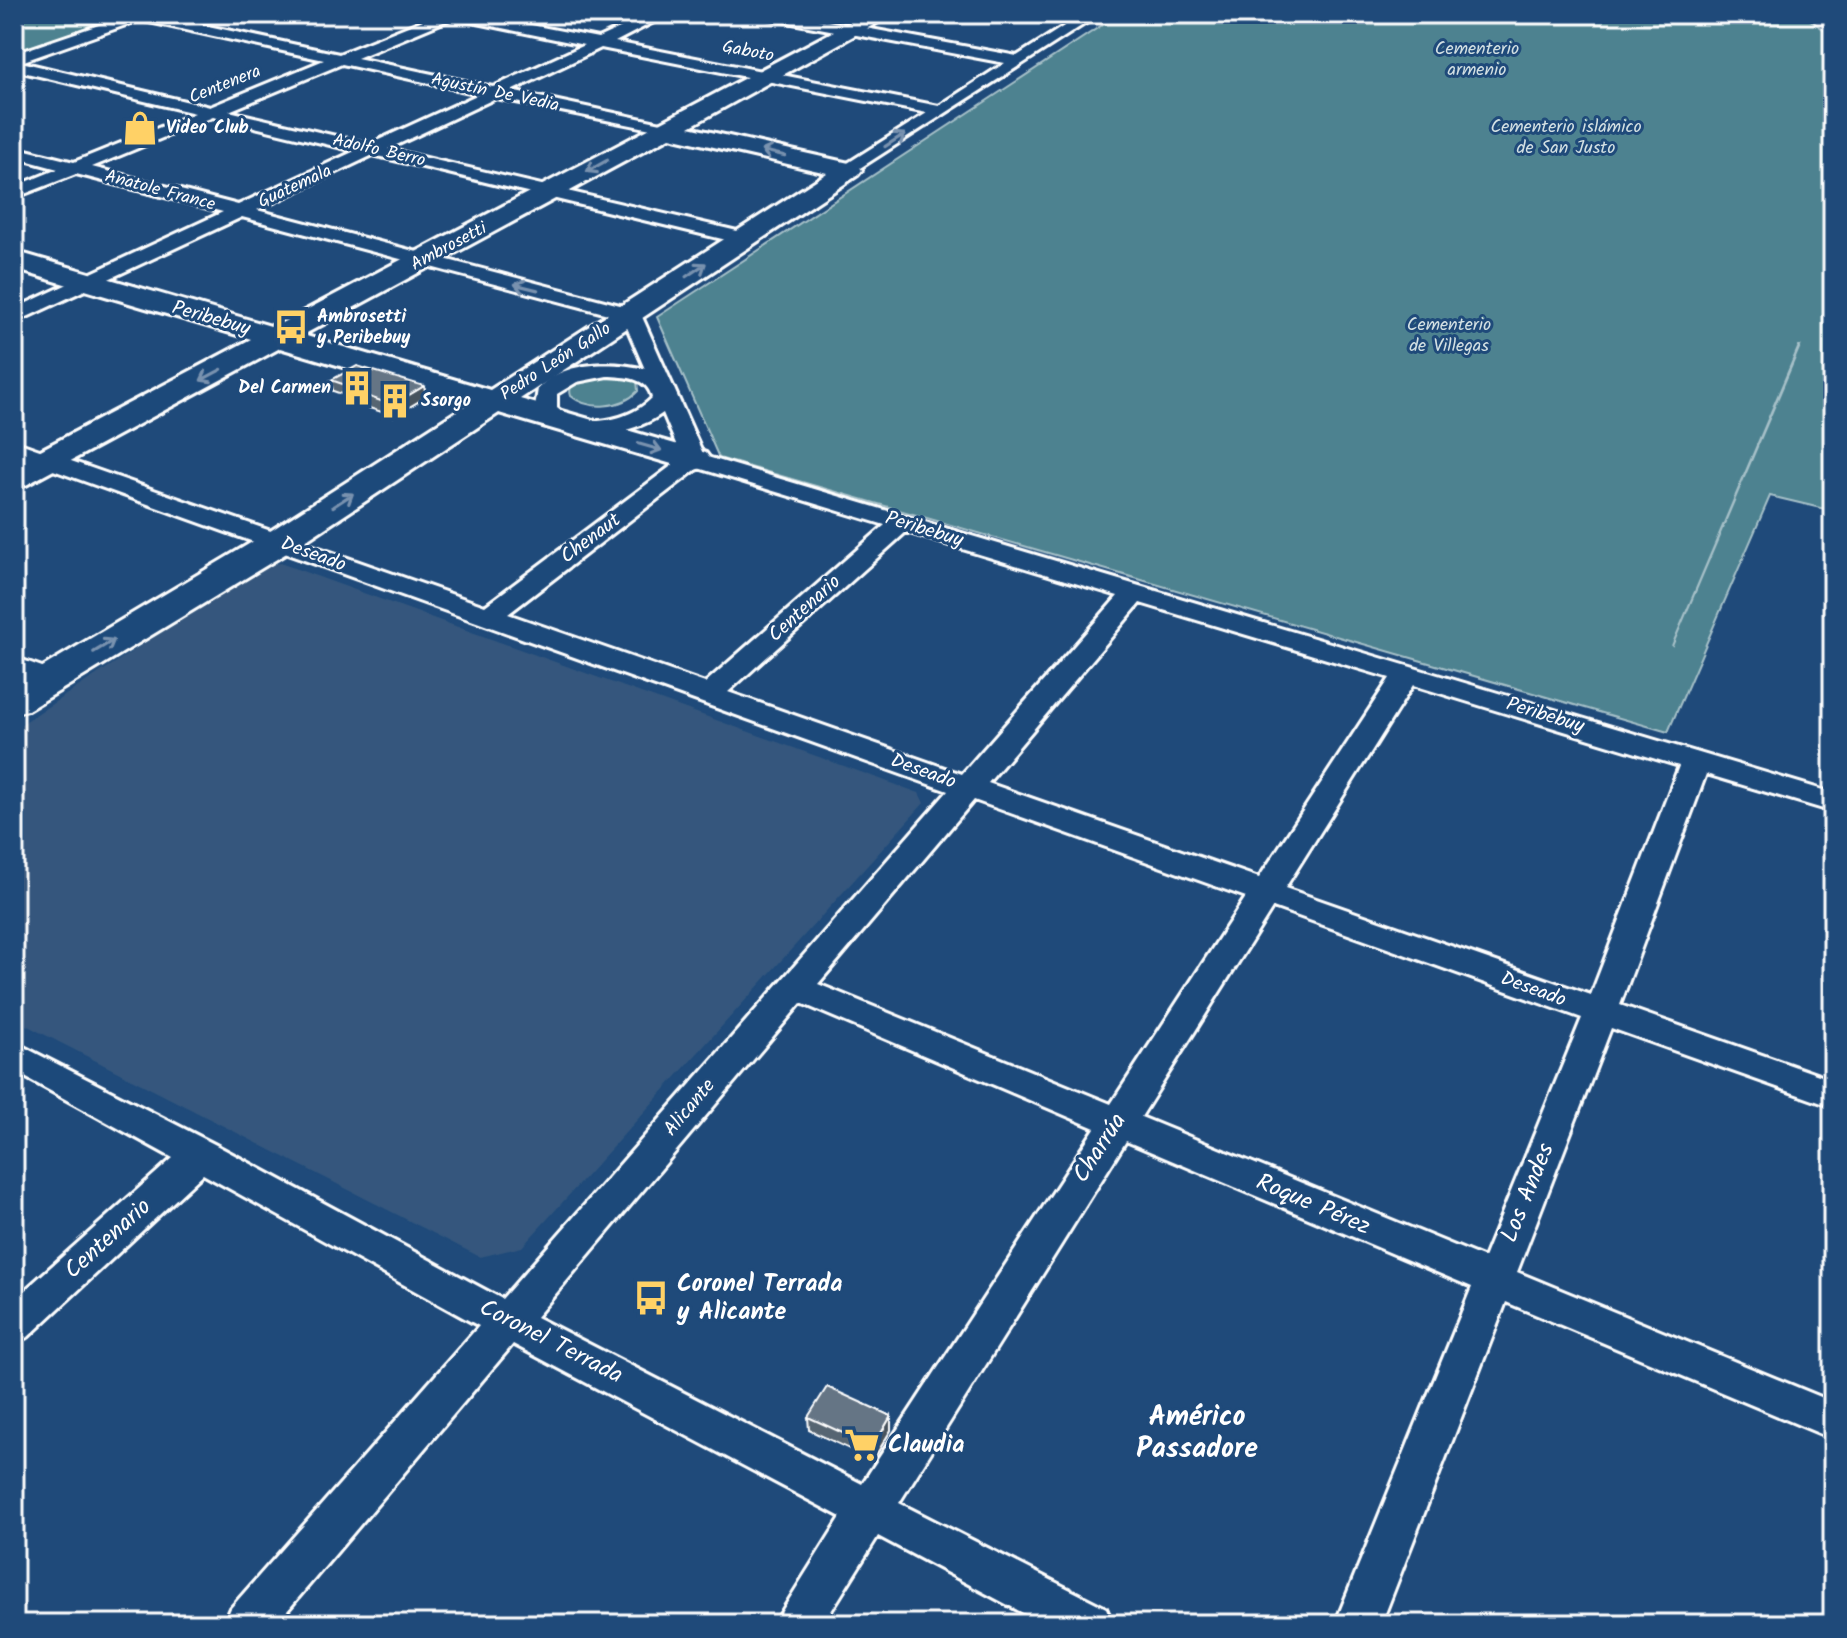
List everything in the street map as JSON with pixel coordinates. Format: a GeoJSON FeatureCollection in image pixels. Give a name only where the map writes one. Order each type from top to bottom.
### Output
{"type":"FeatureCollection","features":[{"type":"Feature","properties":{"kind":"street","name":"Gaboto"},"geometry":{"type":"LineString","coordinates":[[452,14],[941,111]]}},
{"type":"Feature","properties":{"kind":"street","name":"Centenera"},"geometry":{"type":"LineString","coordinates":[[14,193],[452,14]]}},
{"type":"Feature","properties":{"kind":"street","name":"Guatemala"},"geometry":{"type":"LineString","coordinates":[[14,317],[662,14]]}},
{"type":"Feature","properties":{"kind":"street"},"geometry":{"type":"LineString","coordinates":[[766,14],[1019,61]]}},
{"type":"Feature","properties":{"kind":"street","name":"Ambrosetti"},"geometry":{"type":"LineString","coordinates":[[14,478],[280,339],[882,14]]}},
{"type":"Feature","properties":{"kind":"street","name":"Pedro León Gallo"},"geometry":{"type":"LineString","coordinates":[[14,701],[277,543],[632,314],[743,238],[1093,14]]}},
{"type":"Feature","properties":{"kind":"street","name":"Agustín De Vedia"},"geometry":{"type":"LineString","coordinates":[[142,15],[849,170]]}},
{"type":"Feature","properties":{"kind":"street"},"geometry":{"type":"LineString","coordinates":[[14,62],[142,15]]}},
{"type":"Feature","properties":{"kind":"street","name":"Adolfo Berro"},"geometry":{"type":"LineString","coordinates":[[14,62],[743,238]]}},
{"type":"Feature","properties":{"kind":"street","name":"Anatole France"},"geometry":{"type":"LineString","coordinates":[[14,152],[632,314]]}},
{"type":"Feature","properties":{"kind":"street","name":"Peribebuy"},"geometry":{"type":"LineString","coordinates":[[14,260],[694,460],[1833,803]]}},
{"type":"Feature","properties":{"kind":"street"},"geometry":{"type":"LineString","coordinates":[[632,314],[694,460]]}},
{"type":"Feature","properties":{"kind":"street"},"geometry":{"type":"LineString","coordinates":[[627,371],[644,375],[663,390],[663,399],[657,408],[630,422],[593,426],[558,420],[544,405],[546,395],[554,385],[577,375],[627,371]]}},
{"type":"Feature","properties":{"kind":"street","name":"Deseado"},"geometry":{"type":"LineString","coordinates":[[14,448],[1600,1014],[1833,1094]]}},
{"type":"Feature","properties":{"kind":"street","name":"Chenaut"},"geometry":{"type":"LineString","coordinates":[[487,617],[694,460]]}},
{"type":"Feature","properties":{"kind":"street","name":"Centenario"},"geometry":{"type":"LineString","coordinates":[[708,695],[902,523]]}},
{"type":"Feature","properties":{"kind":"street","name":"Alicante"},"geometry":{"type":"LineString","coordinates":[[247,1624],[1135,593]]}},
{"type":"Feature","properties":{"kind":"street"},"geometry":{"type":"LineString","coordinates":[[14,665],[49,679]]}},
{"type":"Feature","properties":{"kind":"street","name":"Charrúa"},"geometry":{"type":"LineString","coordinates":[[797,1624],[1406,674]]}},
{"type":"Feature","properties":{"kind":"street","name":"Los Andes"},"geometry":{"type":"LineString","coordinates":[[1358,1624],[1600,1014],[1696,761]]}},
{"type":"Feature","properties":{"kind":"street","name":"Roque Pérez"},"geometry":{"type":"LineString","coordinates":[[794,987],[1833,1421]]}},
{"type":"Feature","properties":{"kind":"street","name":"Coronel Terrada"},"geometry":{"type":"LineString","coordinates":[[14,1055],[508,1322],[1090,1624]]}},
{"type":"Feature","properties":{"kind":"street","name":"Centenario"},"geometry":{"type":"LineString","coordinates":[[14,1325],[201,1154]]}},
{"type":"Feature","properties":{"kind":"shaded area"},"geometry":{"type":"Polygon","coordinates":[[[280,563],[919,793],[924,803],[522,1247],[480,1257],[14,1019],[14,729],[262,566],[280,563]]]}},
{"type":"Feature","properties":{"kind":"green space"},"geometry":{"type":"Polygon","coordinates":[[[14,14],[118,14],[14,57],[14,14]]]}},
{"type":"Feature","properties":{"kind":"green space","name":"Cementerio de Villegas"},"geometry":{"type":"Polygon","coordinates":[[[1119,14],[1802,14],[1833,36],[1833,511],[1770,496],[1668,732],[719,458],[657,317],[1119,14]],[[1799,346],[1672,646],[1800,346],[1799,346]]]}},
{"type":"Feature","properties":{"kind":"green space"},"geometry":{"type":"Polygon","coordinates":[[[586,376],[630,376],[637,380],[638,391],[615,404],[587,404],[578,401],[570,392],[574,383],[586,376]]]}},
{"type":"Feature","properties":{"kind":"building"},"geometry":{"type":"Polygon","coordinates":[[[357,366],[424,386],[392,405],[331,380],[357,366]]]}},
{"type":"Feature","properties":{"kind":"building"},"geometry":{"type":"Polygon","coordinates":[[[827,1387],[891,1416],[873,1447],[808,1417],[827,1387]]]}},
{"type":"Feature","properties":{"kind":"place","name":"Video Club"},"geometry":{"type":"Point","coordinates":[140,128]}},
{"type":"Feature","properties":{"kind":"place","name":"Ambrosetti y Peribebuy"},"geometry":{"type":"Point","coordinates":[291,327]}},
{"type":"Feature","properties":{"kind":"place","name":"Del Carmen"},"geometry":{"type":"Point","coordinates":[357,388]}},
{"type":"Feature","properties":{"kind":"place","name":"Ssorgo"},"geometry":{"type":"Point","coordinates":[395,401]}},
{"type":"Feature","properties":{"kind":"place","name":"Coronel Terrada y Alicante"},"geometry":{"type":"Point","coordinates":[651,1298]}},
{"type":"Feature","properties":{"kind":"place","name":"Claudia"},"geometry":{"type":"Point","coordinates":[862,1445]}},
{"type":"Feature","properties":{"kind":"district","name":"Américo Passadore"},"geometry":{"type":"Point","coordinates":[1197,1433]}},
{"type":"Feature","properties":{"kind":"park label","name":"Cementerio armenio"},"geometry":{"type":"Point","coordinates":[1477,59]}},
{"type":"Feature","properties":{"kind":"park label","name":"Cementerio islámico de San Justo"},"geometry":{"type":"Point","coordinates":[1566,137]}}]}
